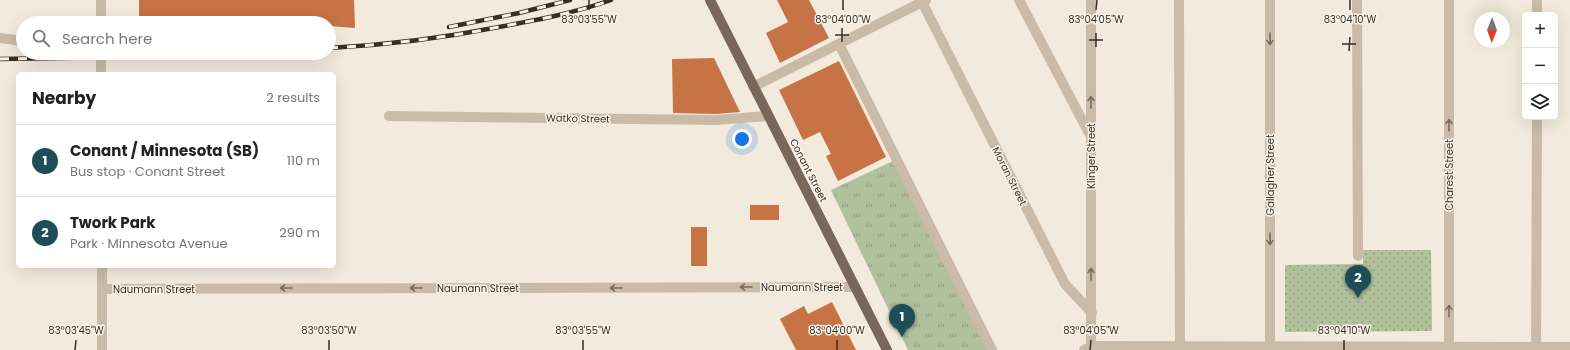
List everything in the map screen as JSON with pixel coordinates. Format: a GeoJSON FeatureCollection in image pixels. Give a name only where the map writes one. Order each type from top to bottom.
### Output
{"type":"FeatureCollection","features":[{"type":"Feature","properties":{"kind":"main road","name":"Conant Street"},"geometry":{"type":"LineString","coordinates":[[710,0],[887,350]]}},
{"type":"Feature","properties":{"kind":"street"},"geometry":{"type":"LineString","coordinates":[[101,0],[101,16]]}},
{"type":"Feature","properties":{"kind":"street"},"geometry":{"type":"LineString","coordinates":[[1019,0],[1091,137]]}},
{"type":"Feature","properties":{"kind":"street","name":"Klinger Street"},"geometry":{"type":"LineString","coordinates":[[1091,0],[1092,313]]}},
{"type":"Feature","properties":{"kind":"street"},"geometry":{"type":"LineString","coordinates":[[1179,0],[1180,348]]}},
{"type":"Feature","properties":{"kind":"street","name":"Gallagher Street"},"geometry":{"type":"LineString","coordinates":[[1270,0],[1270,348]]}},
{"type":"Feature","properties":{"kind":"street"},"geometry":{"type":"LineString","coordinates":[[1357,0],[1358,256]]}},
{"type":"Feature","properties":{"kind":"street","name":"Charest Street"},"geometry":{"type":"LineString","coordinates":[[1449,0],[1449,348]]}},
{"type":"Feature","properties":{"kind":"street"},"geometry":{"type":"LineString","coordinates":[[1537,0],[1537,12]]}},
{"type":"Feature","properties":{"kind":"street"},"geometry":{"type":"LineString","coordinates":[[753,87],[923,1]]}},
{"type":"Feature","properties":{"kind":"street","name":"Moran Street"},"geometry":{"type":"LineString","coordinates":[[923,1],[1065,284],[1092,313]]}},
{"type":"Feature","properties":{"kind":"street"},"geometry":{"type":"LineString","coordinates":[[0,38],[16,40]]}},
{"type":"Feature","properties":{"kind":"street"},"geometry":{"type":"LineString","coordinates":[[839,44],[992,350]]}},
{"type":"Feature","properties":{"kind":"street"},"geometry":{"type":"LineString","coordinates":[[101,60],[101,72]]}},
{"type":"Feature","properties":{"kind":"street","name":"Watko Street"},"geometry":{"type":"LineString","coordinates":[[389,116],[716,120],[768,116]]}},
{"type":"Feature","properties":{"kind":"street"},"geometry":{"type":"LineString","coordinates":[[1536,349],[1537,120]]}},
{"type":"Feature","properties":{"kind":"street"},"geometry":{"type":"LineString","coordinates":[[102,268],[102,350]]}},
{"type":"Feature","properties":{"kind":"street","name":"Naumann Street"},"geometry":{"type":"LineString","coordinates":[[102,289],[855,287]]}},
{"type":"Feature","properties":{"kind":"street"},"geometry":{"type":"LineString","coordinates":[[1092,313],[1089,349],[1536,349],[1570,347]]}},
{"type":"Feature","properties":{"kind":"green space"},"geometry":{"type":"Polygon","coordinates":[[[897,159],[989,350],[908,350],[831,190],[897,159]]]}},
{"type":"Feature","properties":{"kind":"green space"},"geometry":{"type":"Polygon","coordinates":[[[1363,250],[1431,250],[1432,331],[1285,332],[1285,265],[1363,264],[1363,250]]]}},
{"type":"Feature","properties":{"kind":"building"},"geometry":{"type":"Polygon","coordinates":[[[139,0],[354,0],[355,28],[336,27],[336,16],[139,16],[139,0]]]}},
{"type":"Feature","properties":{"kind":"building"},"geometry":{"type":"Polygon","coordinates":[[[777,0],[809,0],[829,38],[780,63],[766,33],[788,22],[777,0]]]}},
{"type":"Feature","properties":{"kind":"building"},"geometry":{"type":"Polygon","coordinates":[[[714,58],[740,112],[716,114],[673,113],[672,59],[714,58]]]}},
{"type":"Feature","properties":{"kind":"building"},"geometry":{"type":"Polygon","coordinates":[[[839,61],[886,157],[838,181],[826,156],[831,154],[820,132],[803,140],[779,90],[839,61]]]}},
{"type":"Feature","properties":{"kind":"building"},"geometry":{"type":"Polygon","coordinates":[[[750,205],[779,205],[779,220],[750,220],[750,205]]]}},
{"type":"Feature","properties":{"kind":"building"},"geometry":{"type":"Polygon","coordinates":[[[691,227],[707,227],[707,266],[691,266],[691,227]]]}},
{"type":"Feature","properties":{"kind":"building"},"geometry":{"type":"Polygon","coordinates":[[[832,302],[856,350],[796,350],[780,319],[804,306],[808,314],[832,302]]]}},
{"type":"Feature","properties":{"kind":"railway"},"geometry":{"type":"LineString","coordinates":[[449,27],[519,13],[570,0]]}},
{"type":"Feature","properties":{"kind":"railway"},"geometry":{"type":"LineString","coordinates":[[336,48],[372,45],[478,31],[556,16],[611,0]]}},
{"type":"Feature","properties":{"kind":"railway"},"geometry":{"type":"LineString","coordinates":[[0,59],[16,59]]}},
{"type":"Feature","properties":{"kind":"place","name":"Twork Park"},"geometry":{"type":"Point","coordinates":[1358,298]}},
{"type":"Feature","properties":{"kind":"place","name":"Conant / Minnesota (SB)"},"geometry":{"type":"Point","coordinates":[902,337]}}]}
